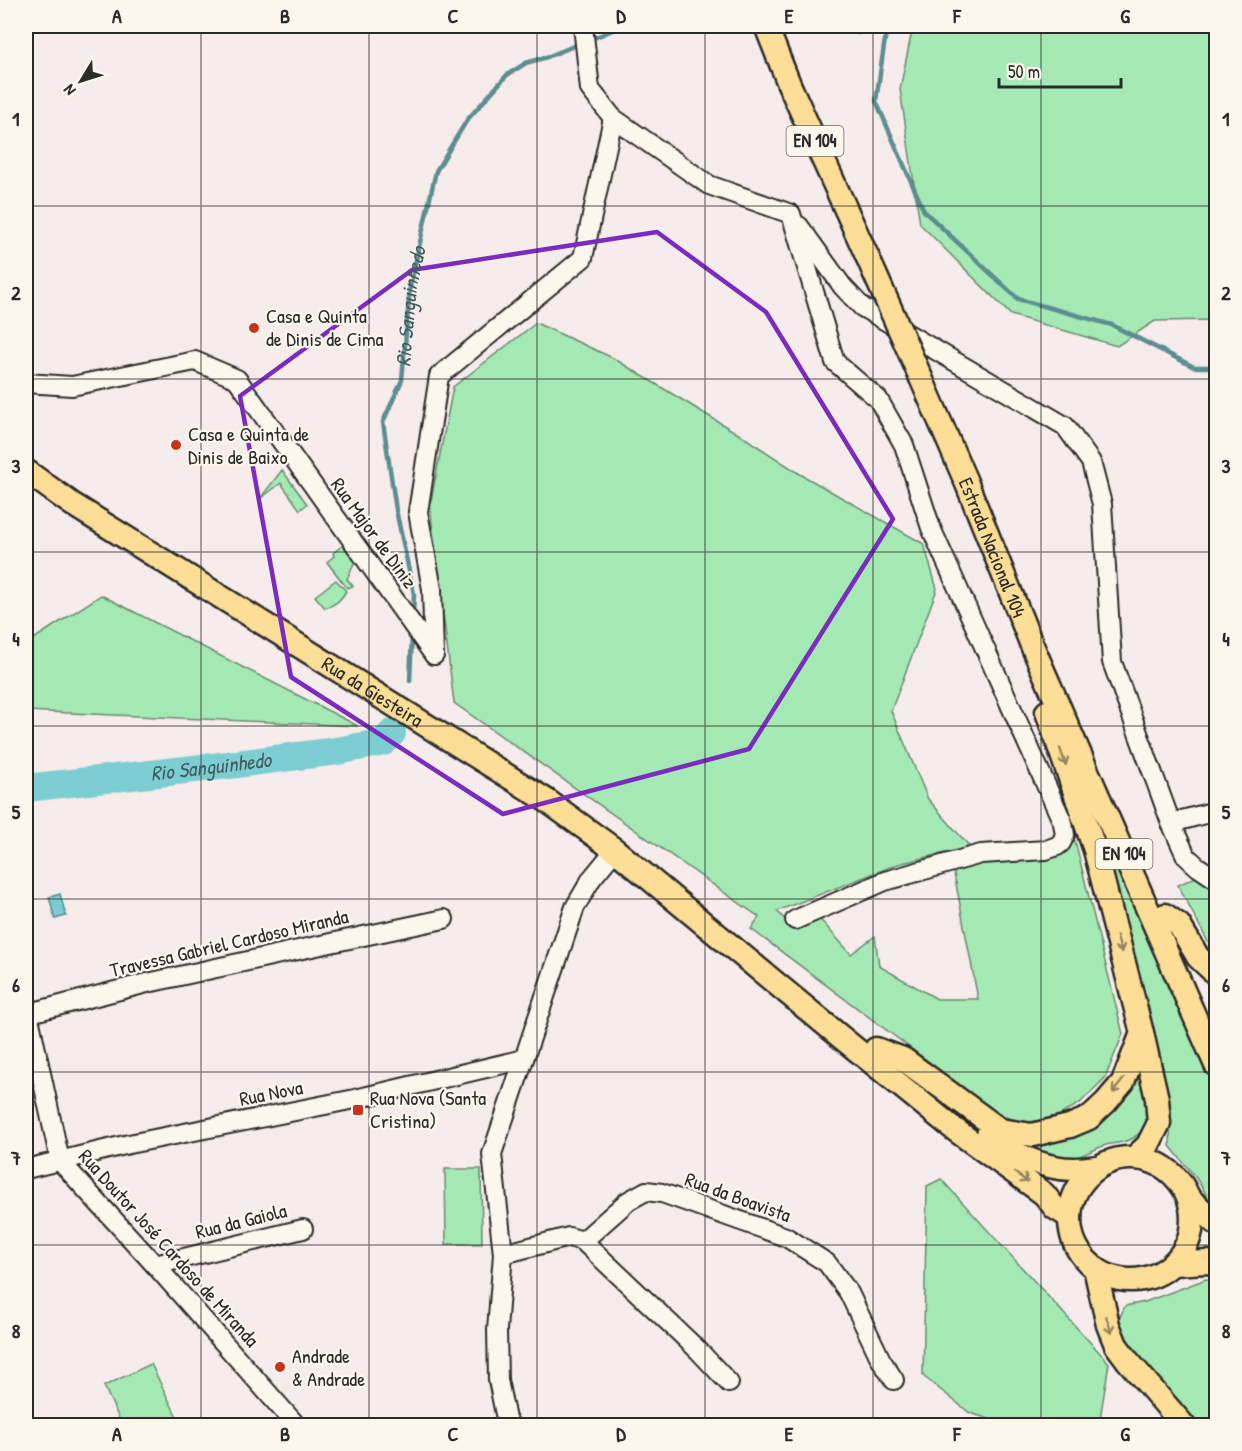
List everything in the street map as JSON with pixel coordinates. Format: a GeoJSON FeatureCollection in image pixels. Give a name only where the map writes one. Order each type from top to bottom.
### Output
{"type":"FeatureCollection","features":[{"type":"Feature","properties":{"kind":"main road","name":"EN 104"},"geometry":{"type":"LineString","coordinates":[[766,26],[789,84],[967,484]]}},
{"type":"Feature","properties":{"kind":"main road","name":"Rua da Giesteira"},"geometry":{"type":"LineString","coordinates":[[26,471],[72,504],[546,801],[615,850],[710,928]]}},
{"type":"Feature","properties":{"kind":"main road","name":"Estrada Nacional 104"},"geometry":{"type":"LineString","coordinates":[[967,484],[1031,643],[1216,1065]]}},
{"type":"Feature","properties":{"kind":"main road","name":"Estrada Nacional 104"},"geometry":{"type":"LineString","coordinates":[[967,484],[1046,647],[1216,1032]]}},
{"type":"Feature","properties":{"kind":"main road"},"geometry":{"type":"LineString","coordinates":[[1031,643],[1027,653],[1095,850],[1157,1099],[1159,1123],[1148,1145],[1135,1157]]}},
{"type":"Feature","properties":{"kind":"main road"},"geometry":{"type":"LineString","coordinates":[[1165,915],[1179,925],[1198,957],[1216,974]]}},
{"type":"Feature","properties":{"kind":"main road"},"geometry":{"type":"LineString","coordinates":[[710,928],[876,1049],[1003,1146],[1025,1159],[1048,1166],[1074,1169],[1097,1167],[1115,1160],[1135,1157],[1152,1161],[1168,1170],[1181,1182],[1189,1198],[1193,1216],[1191,1234],[1184,1251],[1173,1264],[1159,1274],[1143,1280],[1126,1280],[1109,1276],[1095,1268],[1081,1254],[1072,1237],[1070,1217],[1073,1198],[1083,1180],[1097,1167]]}},
{"type":"Feature","properties":{"kind":"main road"},"geometry":{"type":"LineString","coordinates":[[710,928],[954,1129],[1044,1194],[1055,1208],[1070,1217]]}},
{"type":"Feature","properties":{"kind":"main road"},"geometry":{"type":"LineString","coordinates":[[876,1049],[903,1059],[1000,1130],[1032,1136],[1070,1126],[1089,1118],[1123,1082],[1142,1034]]}},
{"type":"Feature","properties":{"kind":"main road"},"geometry":{"type":"LineString","coordinates":[[1189,1198],[1216,1223]]}},
{"type":"Feature","properties":{"kind":"main road"},"geometry":{"type":"LineString","coordinates":[[1173,1264],[1216,1263]]}},
{"type":"Feature","properties":{"kind":"main road"},"geometry":{"type":"LineString","coordinates":[[1095,1268],[1108,1325],[1116,1345],[1184,1425]]}},
{"type":"Feature","properties":{"kind":"street"},"geometry":{"type":"LineString","coordinates":[[584,34],[590,89],[613,118],[709,185],[791,214],[843,286],[862,308],[1065,426],[1091,462],[1102,504],[1112,662],[1186,856],[1216,879]]}},
{"type":"Feature","properties":{"kind":"street","name":"Rua Major de Diniz"},"geometry":{"type":"LineString","coordinates":[[26,383],[72,386],[195,361],[237,379],[434,655],[432,589],[418,512],[439,376],[583,258],[613,118]]}},
{"type":"Feature","properties":{"kind":"street"},"geometry":{"type":"LineString","coordinates":[[791,214],[835,362],[878,399],[904,445],[931,528],[1064,823],[1065,835],[1061,843],[1046,850],[981,854],[885,881],[795,920]]}},
{"type":"Feature","properties":{"kind":"street"},"geometry":{"type":"LineString","coordinates":[[1172,823],[1216,811]]}},
{"type":"Feature","properties":{"kind":"street"},"geometry":{"type":"LineString","coordinates":[[511,1425],[506,1419],[498,1380],[497,1330],[503,1254],[492,1154],[575,908],[592,878],[615,850]]}},
{"type":"Feature","properties":{"kind":"street","name":"Travessa Gabriel Cardoso Miranda"},"geometry":{"type":"LineString","coordinates":[[27,1013],[154,982],[444,920]]}},
{"type":"Feature","properties":{"kind":"street","name":"Rua Doutor José Cardoso de Miranda"},"geometry":{"type":"LineString","coordinates":[[27,1013],[60,1161],[297,1425]]}},
{"type":"Feature","properties":{"kind":"street","name":"Rua Nova"},"geometry":{"type":"LineString","coordinates":[[26,1169],[129,1144],[355,1099],[524,1059]]}},
{"type":"Feature","properties":{"kind":"street","name":"Rua da Boavista"},"geometry":{"type":"LineString","coordinates":[[583,1241],[628,1201],[646,1191],[662,1192],[786,1237],[827,1263],[849,1293],[881,1360],[894,1380]]}},
{"type":"Feature","properties":{"kind":"street","name":"Rua da Gaiola"},"geometry":{"type":"LineString","coordinates":[[155,1265],[303,1229]]}},
{"type":"Feature","properties":{"kind":"street"},"geometry":{"type":"LineString","coordinates":[[503,1254],[569,1237],[583,1241],[698,1350],[729,1383]]}},
{"type":"Feature","properties":{"kind":"highlighted area"},"geometry":{"type":"Polygon","coordinates":[[[657,232],[766,312],[893,519],[749,749],[503,814],[291,677],[240,396],[412,270],[657,232]]]}},
{"type":"Feature","properties":{"kind":"green space"},"geometry":{"type":"Polygon","coordinates":[[[913,26],[1216,26],[1216,320],[1155,321],[1117,346],[1011,315],[920,224],[900,89],[913,26]]]}},
{"type":"Feature","properties":{"kind":"green space"},"geometry":{"type":"Polygon","coordinates":[[[536,323],[613,358],[800,474],[924,544],[937,589],[891,711],[928,799],[970,847],[898,864],[777,911],[791,926],[818,917],[851,954],[875,936],[879,966],[937,999],[978,999],[953,868],[1075,841],[1123,1034],[1105,1078],[1080,1103],[1060,1115],[1029,1123],[997,1115],[751,929],[759,917],[454,703],[430,506],[453,387],[536,323]]]}},
{"type":"Feature","properties":{"kind":"green space"},"geometry":{"type":"Polygon","coordinates":[[[282,470],[307,504],[300,510],[281,483],[259,500],[282,470]]]}},
{"type":"Feature","properties":{"kind":"green space"},"geometry":{"type":"Polygon","coordinates":[[[343,545],[355,561],[347,579],[353,586],[347,588],[327,562],[343,545]]]}},
{"type":"Feature","properties":{"kind":"green space"},"geometry":{"type":"Polygon","coordinates":[[[336,580],[346,591],[337,602],[325,608],[315,596],[336,580]]]}},
{"type":"Feature","properties":{"kind":"green space"},"geometry":{"type":"Polygon","coordinates":[[[101,595],[358,726],[26,711],[26,644],[101,595]]]}},
{"type":"Feature","properties":{"kind":"green space"},"geometry":{"type":"Polygon","coordinates":[[[1079,778],[1216,1092],[1216,1210],[1196,1178],[1170,1146],[1171,1108],[1079,778]]]}},
{"type":"Feature","properties":{"kind":"green space"},"geometry":{"type":"Polygon","coordinates":[[[1198,876],[1216,889],[1216,957],[1178,885],[1198,876]]]}},
{"type":"Feature","properties":{"kind":"green space"},"geometry":{"type":"Polygon","coordinates":[[[1140,1074],[1147,1113],[1142,1130],[1133,1138],[1067,1159],[1050,1157],[1022,1147],[1045,1145],[1096,1125],[1116,1110],[1140,1074]]]}},
{"type":"Feature","properties":{"kind":"green space"},"geometry":{"type":"Polygon","coordinates":[[[445,1169],[481,1169],[482,1244],[446,1244],[445,1169]]]}},
{"type":"Feature","properties":{"kind":"green space"},"geometry":{"type":"Polygon","coordinates":[[[941,1179],[1109,1363],[1099,1425],[1009,1425],[970,1413],[923,1376],[927,1186],[941,1179]]]}},
{"type":"Feature","properties":{"kind":"green space"},"geometry":{"type":"Polygon","coordinates":[[[1206,1279],[1216,1281],[1216,1425],[1191,1425],[1124,1339],[1119,1319],[1125,1306],[1145,1302],[1206,1279]]]}},
{"type":"Feature","properties":{"kind":"green space"},"geometry":{"type":"Polygon","coordinates":[[[151,1364],[181,1425],[122,1425],[104,1386],[151,1364]]]}},
{"type":"Feature","properties":{"kind":"water"},"geometry":{"type":"Polygon","coordinates":[[[60,894],[66,916],[55,919],[49,897],[60,894]]]}},
{"type":"Feature","properties":{"kind":"waterway","name":"Rio Sanguinhedo"},"geometry":{"type":"LineString","coordinates":[[589,40],[622,26]]}},
{"type":"Feature","properties":{"kind":"waterway"},"geometry":{"type":"LineString","coordinates":[[849,26],[858,33],[874,26],[886,32],[876,101],[924,211],[1018,299],[1112,325],[1194,367],[1216,367]]}},
{"type":"Feature","properties":{"kind":"waterway","name":"Rio Sanguinhedo"},"geometry":{"type":"LineString","coordinates":[[413,615],[414,594],[396,510],[383,422],[402,380],[410,287],[436,171],[467,120],[507,75],[526,63],[581,43]]}},
{"type":"Feature","properties":{"kind":"waterway","name":"Rio Sanguinhedo"},"geometry":{"type":"LineString","coordinates":[[410,681],[412,635]]}},
{"type":"Feature","properties":{"kind":"waterway","name":"Rio Sanguinhedo"},"geometry":{"type":"LineString","coordinates":[[26,788],[337,751],[384,742],[392,733]]}},
{"type":"Feature","properties":{"kind":"place","name":"Casa e Quinta de Dinis de Cima"},"geometry":{"type":"Point","coordinates":[254,328]}},
{"type":"Feature","properties":{"kind":"place","name":"Casa e Quinta de Dinis de Baixo"},"geometry":{"type":"Point","coordinates":[176,445]}},
{"type":"Feature","properties":{"kind":"place","name":"Rua Nova (Santa Cristina)"},"geometry":{"type":"Point","coordinates":[358,1110]}},
{"type":"Feature","properties":{"kind":"place","name":"Andrade & Andrade"},"geometry":{"type":"Point","coordinates":[280,1367]}}]}
